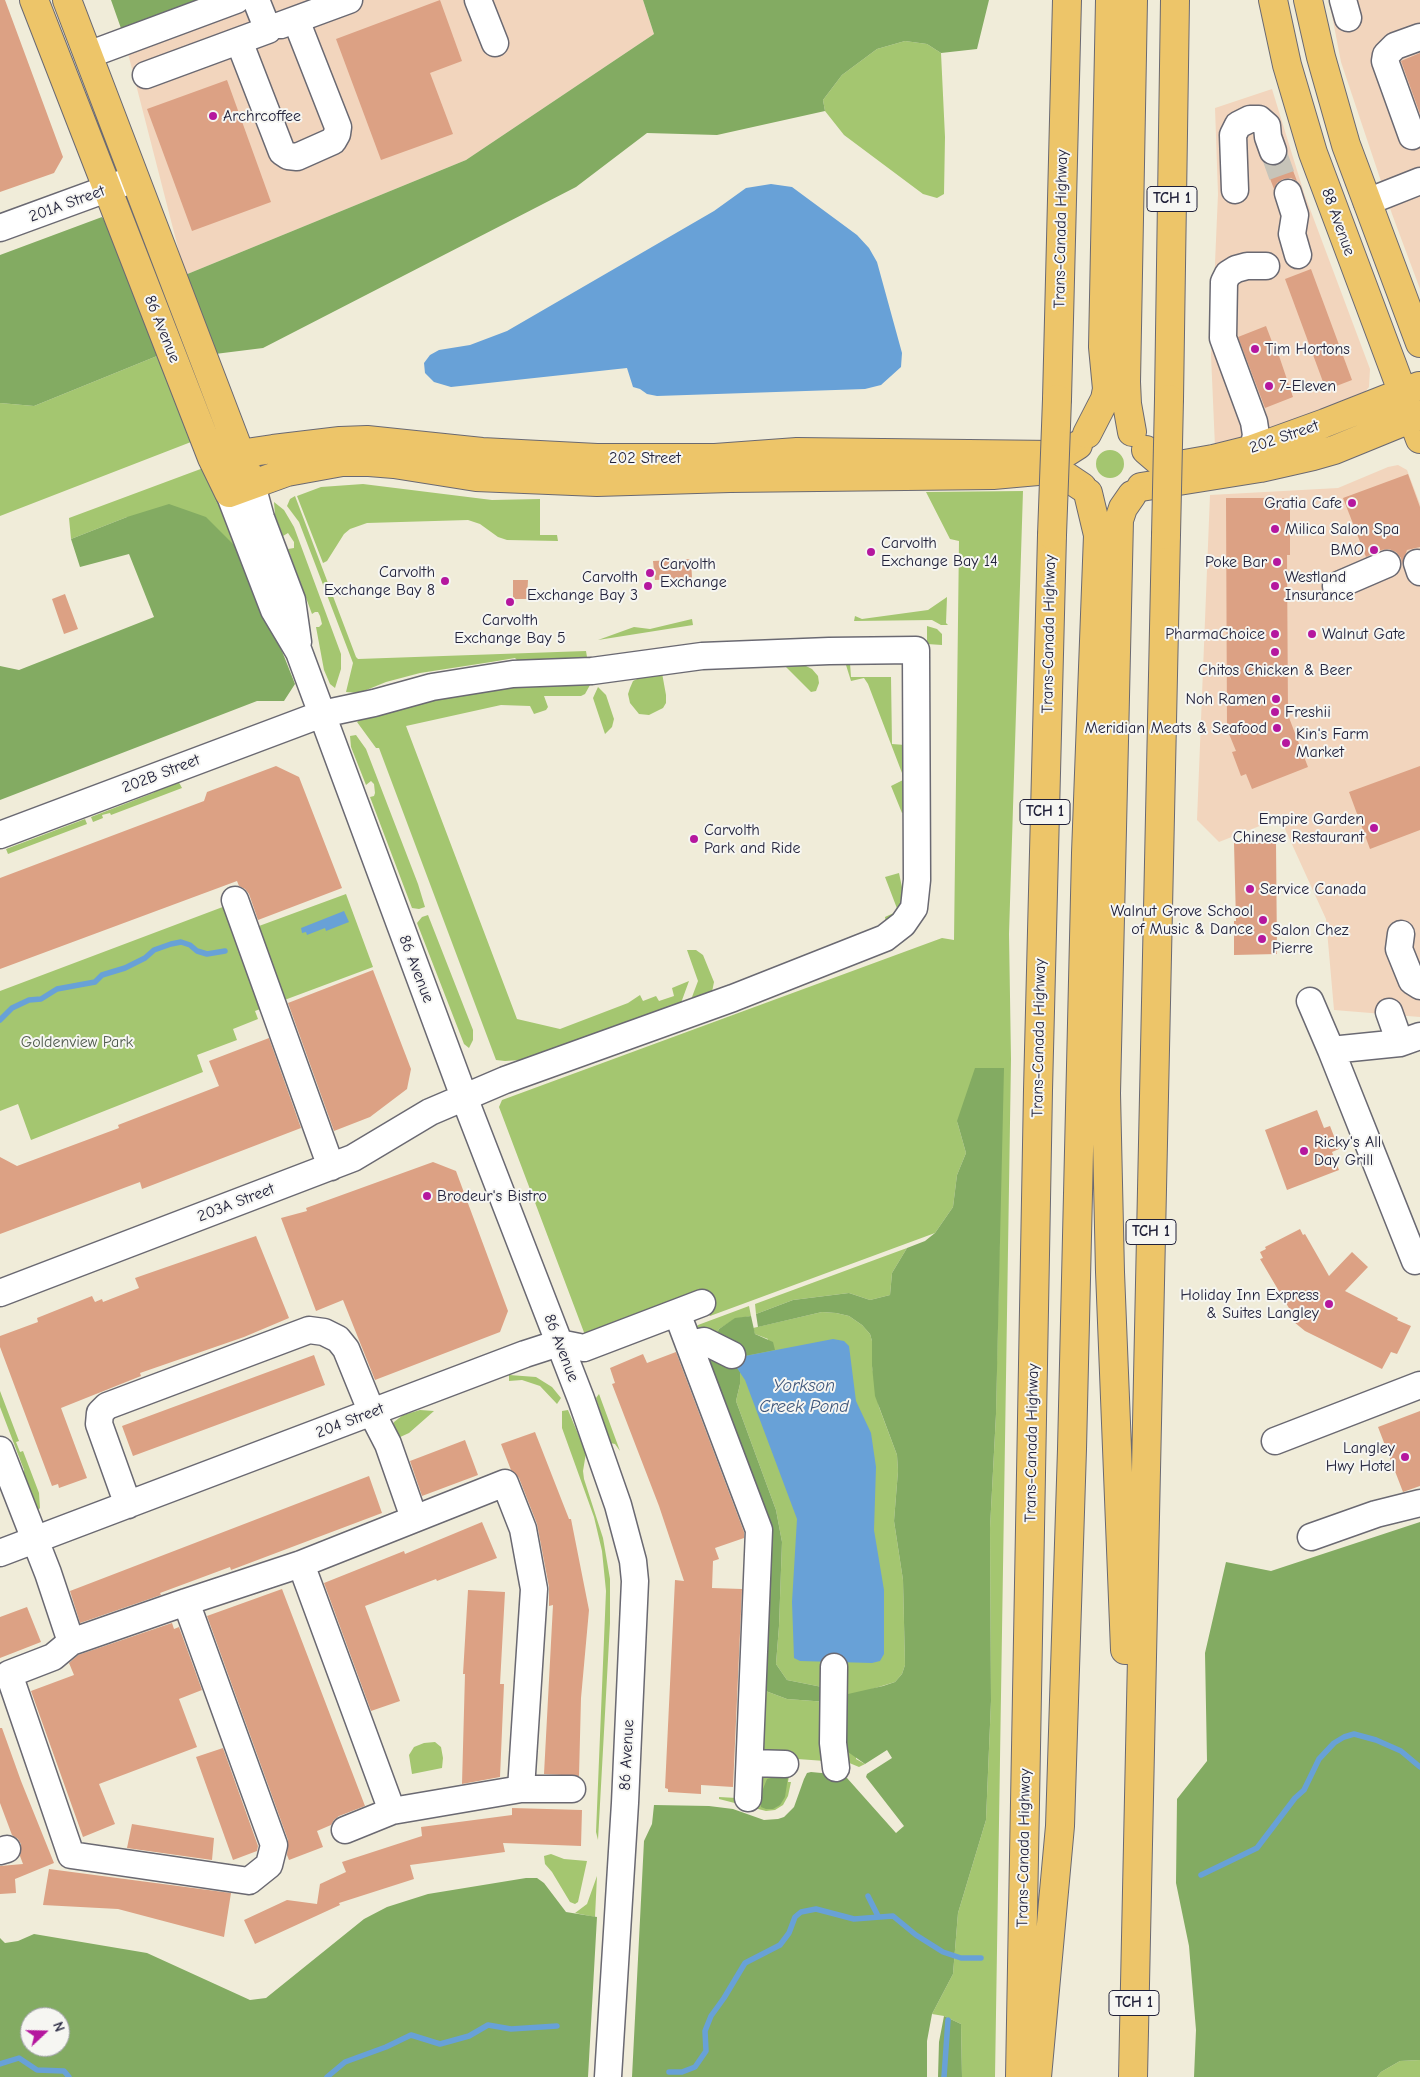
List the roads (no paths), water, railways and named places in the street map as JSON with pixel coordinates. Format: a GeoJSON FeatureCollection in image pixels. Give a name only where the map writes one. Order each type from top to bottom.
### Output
{"type":"FeatureCollection","features":[{"type":"Feature","properties":{"kind":"main road","name":"86 Avenue"},"geometry":{"type":"LineString","coordinates":[[34,0],[212,458],[240,489]]}},
{"type":"Feature","properties":{"kind":"main road","name":"86 Avenue"},"geometry":{"type":"LineString","coordinates":[[67,0],[240,454],[240,489]]}},
{"type":"Feature","properties":{"kind":"main road"},"geometry":{"type":"LineString","coordinates":[[1059,0],[1064,124]]}},
{"type":"Feature","properties":{"kind":"main road","name":"Trans-Canada Highway"},"geometry":{"type":"LineString","coordinates":[[1020,2077],[1038,1100],[1067,0]]}},
{"type":"Feature","properties":{"kind":"main road"},"geometry":{"type":"LineString","coordinates":[[1037,2077],[1060,1826],[1071,1479],[1086,853],[1098,535],[1085,490],[1074,470],[1075,453],[1105,399],[1107,389],[1103,347],[1110,0]]}},
{"type":"Feature","properties":{"kind":"main road"},"geometry":{"type":"LineString","coordinates":[[1133,0],[1126,382],[1127,404],[1149,464],[1147,474],[1123,508],[1119,520],[1106,1093],[1110,1272],[1135,1929]]}},
{"type":"Feature","properties":{"kind":"main road","name":"TCH 1"},"geometry":{"type":"LineString","coordinates":[[1133,2077],[1169,398],[1175,0]]}},
{"type":"Feature","properties":{"kind":"main road","name":"88 Avenue"},"geometry":{"type":"LineString","coordinates":[[1273,0],[1287,65],[1313,153],[1411,389],[1417,424]]}},
{"type":"Feature","properties":{"kind":"main road","name":"88 Avenue"},"geometry":{"type":"LineString","coordinates":[[1308,0],[1321,57],[1341,127],[1366,202],[1420,342]]}},
{"type":"Feature","properties":{"kind":"main road","name":"202 Street"},"geometry":{"type":"LineString","coordinates":[[1139,441],[1160,462],[1179,465],[1253,449],[1411,389]]}},
{"type":"Feature","properties":{"kind":"main road","name":"202 Street"},"geometry":{"type":"LineString","coordinates":[[1136,491],[1313,456],[1417,424]]}},
{"type":"Feature","properties":{"kind":"main road"},"geometry":{"type":"LineString","coordinates":[[1082,440],[1099,428],[1119,426],[1139,441]]}},
{"type":"Feature","properties":{"kind":"main road","name":"202 Street"},"geometry":{"type":"LineString","coordinates":[[212,458],[340,441],[367,440],[482,452],[596,458],[715,458],[797,452],[1054,455],[1067,452],[1082,440]]}},
{"type":"Feature","properties":{"kind":"main road","name":"202 Street"},"geometry":{"type":"LineString","coordinates":[[240,489],[287,472],[342,462],[369,462],[476,477],[597,482],[730,478],[992,475],[1049,470],[1064,475],[1085,490]]}},
{"type":"Feature","properties":{"kind":"main road"},"geometry":{"type":"LineString","coordinates":[[1085,490],[1097,498],[1110,501],[1120,500],[1136,491]]}},
{"type":"Feature","properties":{"kind":"street"},"geometry":{"type":"LineString","coordinates":[[88,55],[236,0]]}},
{"type":"Feature","properties":{"kind":"street"},"geometry":{"type":"LineString","coordinates":[[256,0],[268,30]]}},
{"type":"Feature","properties":{"kind":"street"},"geometry":{"type":"LineString","coordinates":[[146,75],[349,0]]}},
{"type":"Feature","properties":{"kind":"street"},"geometry":{"type":"LineString","coordinates":[[478,0],[495,44]]}},
{"type":"Feature","properties":{"kind":"street"},"geometry":{"type":"LineString","coordinates":[[239,41],[282,152],[288,156],[297,156],[333,141],[338,127],[296,20]]}},
{"type":"Feature","properties":{"kind":"street"},"geometry":{"type":"LineString","coordinates":[[1412,136],[1385,61],[1386,55],[1390,50],[1420,37]]}},
{"type":"Feature","properties":{"kind":"street","name":"201A Street"},"geometry":{"type":"LineString","coordinates":[[0,228],[134,179]]}},
{"type":"Feature","properties":{"kind":"street"},"geometry":{"type":"LineString","coordinates":[[1366,202],[1420,181]]}},
{"type":"Feature","properties":{"kind":"street"},"geometry":{"type":"LineString","coordinates":[[1288,193],[1295,215],[1292,234],[1298,255]]}},
{"type":"Feature","properties":{"kind":"street"},"geometry":{"type":"LineString","coordinates":[[1253,449],[1256,435],[1254,422],[1222,338],[1224,282],[1228,274],[1236,269],[1247,266],[1266,266]]}},
{"type":"Feature","properties":{"kind":"street","name":"86 Avenue"},"geometry":{"type":"LineString","coordinates":[[240,489],[274,610],[299,652],[464,1097],[559,1343],[618,1505],[633,1562],[635,1581],[625,1803],[608,2077]]}},
{"type":"Feature","properties":{"kind":"street"},"geometry":{"type":"LineString","coordinates":[[1336,586],[1387,564]]}},
{"type":"Feature","properties":{"kind":"street","name":"202B Street"},"geometry":{"type":"LineString","coordinates":[[0,835],[322,714],[374,703],[432,687],[513,674],[592,671],[702,656],[916,650],[916,880],[914,908],[903,924],[885,938],[826,963],[464,1097]]}},
{"type":"Feature","properties":{"kind":"street"},"geometry":{"type":"LineString","coordinates":[[235,900],[331,1167]]}},
{"type":"Feature","properties":{"kind":"street"},"geometry":{"type":"LineString","coordinates":[[1420,966],[1412,944],[1398,926],[1400,949],[1412,981],[1420,986]]}},
{"type":"Feature","properties":{"kind":"street"},"geometry":{"type":"LineString","coordinates":[[1310,1001],[1415,1261]]}},
{"type":"Feature","properties":{"kind":"street"},"geometry":{"type":"LineString","coordinates":[[1331,1050],[1410,1039],[1389,1012]]}},
{"type":"Feature","properties":{"kind":"street","name":"203A Street"},"geometry":{"type":"LineString","coordinates":[[0,1293],[331,1167],[370,1150],[403,1127],[464,1097]]}},
{"type":"Feature","properties":{"kind":"street"},"geometry":{"type":"LineString","coordinates":[[559,1343],[584,1348],[702,1303]]}},
{"type":"Feature","properties":{"kind":"street"},"geometry":{"type":"LineString","coordinates":[[677,1313],[754,1514],[758,1530],[748,1798]]}},
{"type":"Feature","properties":{"kind":"street"},"geometry":{"type":"LineString","coordinates":[[128,1505],[99,1424],[100,1413],[107,1406],[308,1330],[324,1332],[338,1339],[346,1349],[372,1413],[388,1444],[414,1518]]}},
{"type":"Feature","properties":{"kind":"street"},"geometry":{"type":"LineString","coordinates":[[689,1344],[704,1341],[732,1355]]}},
{"type":"Feature","properties":{"kind":"street","name":"204 Street"},"geometry":{"type":"LineString","coordinates":[[0,1553],[497,1364],[559,1343]]}},
{"type":"Feature","properties":{"kind":"street"},"geometry":{"type":"LineString","coordinates":[[1275,1442],[1420,1386]]}},
{"type":"Feature","properties":{"kind":"street"},"geometry":{"type":"LineString","coordinates":[[0,1450],[48,1573],[71,1642]]}},
{"type":"Feature","properties":{"kind":"street"},"geometry":{"type":"LineString","coordinates":[[186,1602],[274,1846],[269,1865],[248,1881],[71,1855],[9,1674],[53,1657],[71,1642],[186,1602],[301,1564],[505,1483],[523,1529],[534,1589],[521,1790]]}},
{"type":"Feature","properties":{"kind":"street"},"geometry":{"type":"LineString","coordinates":[[1311,1537],[1376,1514],[1420,1503]]}},
{"type":"Feature","properties":{"kind":"street"},"geometry":{"type":"LineString","coordinates":[[301,1564],[392,1811]]}},
{"type":"Feature","properties":{"kind":"street"},"geometry":{"type":"LineString","coordinates":[[834,1667],[833,1743],[836,1768]]}},
{"type":"Feature","properties":{"kind":"street"},"geometry":{"type":"LineString","coordinates":[[750,1763],[785,1764]]}},
{"type":"Feature","properties":{"kind":"street"},"geometry":{"type":"LineString","coordinates":[[345,1830],[392,1811],[521,1790],[572,1789]]}},
{"type":"Feature","properties":{"kind":"water"},"geometry":{"type":"Polygon","coordinates":[[[771,184],[792,187],[857,235],[869,248],[877,262],[902,353],[901,367],[881,385],[865,389],[657,396],[647,394],[633,387],[627,368],[451,387],[434,382],[425,373],[424,363],[430,355],[439,350],[470,345],[507,331],[714,211],[746,188],[771,184]]]}},
{"type":"Feature","properties":{"kind":"water"},"geometry":{"type":"Polygon","coordinates":[[[344,911],[349,922],[326,931],[325,928],[307,935],[306,932],[302,933],[301,928],[344,911]]]}},
{"type":"Feature","properties":{"kind":"water","name":"Yorkson Creek Pond"},"geometry":{"type":"Polygon","coordinates":[[[833,1339],[844,1341],[849,1346],[856,1401],[871,1433],[876,1467],[874,1530],[884,1590],[884,1654],[880,1661],[872,1663],[800,1661],[794,1658],[792,1602],[797,1519],[745,1380],[731,1359],[735,1354],[745,1356],[833,1339]]]}},
{"type":"Feature","properties":{"kind":"waterway"},"geometry":{"type":"LineString","coordinates":[[0,1020],[12,1008],[29,1000],[41,999],[57,989],[95,982],[102,975],[125,968],[145,958],[154,950],[171,944],[181,942],[207,954],[225,951]]}},
{"type":"Feature","properties":{"kind":"waterway"},"geometry":{"type":"LineString","coordinates":[[1201,1875],[1257,1848],[1295,1798],[1304,1790],[1319,1759],[1334,1743],[1344,1737],[1354,1734],[1376,1740],[1401,1751],[1420,1767]]}},
{"type":"Feature","properties":{"kind":"waterway"},"geometry":{"type":"LineString","coordinates":[[868,1896],[878,1916]]}},
{"type":"Feature","properties":{"kind":"waterway"},"geometry":{"type":"LineString","coordinates":[[669,2072],[682,2072],[695,2067],[706,2051],[705,2031],[711,2016],[745,1963],[780,1945],[789,1933],[795,1917],[801,1912],[816,1909],[854,1919],[893,1916],[916,1935],[943,1952],[961,1958],[981,1958]]}},
{"type":"Feature","properties":{"kind":"waterway"},"geometry":{"type":"LineString","coordinates":[[944,2077],[948,2020]]}},
{"type":"Feature","properties":{"kind":"waterway"},"geometry":{"type":"LineString","coordinates":[[327,2077],[345,2062],[386,2047],[411,2035],[440,2044],[469,2036],[488,2025],[511,2029],[557,2026]]}},
{"type":"Feature","properties":{"kind":"waterway"},"geometry":{"type":"LineString","coordinates":[[0,2064],[19,2058],[37,2070],[64,2071],[69,2077]]}},
{"type":"Feature","properties":{"kind":"tunnel"},"geometry":{"type":"LineString","coordinates":[[1273,151],[1288,193]]}},
{"type":"Feature","properties":{"kind":"place","name":"Archrcoffee"},"geometry":{"type":"Point","coordinates":[213,116]}},
{"type":"Feature","properties":{"kind":"place","name":"Tim Hortons"},"geometry":{"type":"Point","coordinates":[1255,349]}},
{"type":"Feature","properties":{"kind":"place","name":"7-Eleven"},"geometry":{"type":"Point","coordinates":[1269,386]}},
{"type":"Feature","properties":{"kind":"place","name":"Gratia Cafe"},"geometry":{"type":"Point","coordinates":[1352,503]}},
{"type":"Feature","properties":{"kind":"place","name":"Milica Salon Spa"},"geometry":{"type":"Point","coordinates":[1275,529]}},
{"type":"Feature","properties":{"kind":"place","name":"BMO"},"geometry":{"type":"Point","coordinates":[1374,550]}},
{"type":"Feature","properties":{"kind":"place","name":"Carvolth Exchange Bay 14"},"geometry":{"type":"Point","coordinates":[871,552]}},
{"type":"Feature","properties":{"kind":"place","name":"Poke Bar"},"geometry":{"type":"Point","coordinates":[1277,562]}},
{"type":"Feature","properties":{"kind":"place","name":"Carvolth Exchange"},"geometry":{"type":"Point","coordinates":[650,573]}},
{"type":"Feature","properties":{"kind":"place","name":"Carvolth Exchange Bay 8"},"geometry":{"type":"Point","coordinates":[445,581]}},
{"type":"Feature","properties":{"kind":"place","name":"Carvolth Exchange Bay 3"},"geometry":{"type":"Point","coordinates":[648,586]}},
{"type":"Feature","properties":{"kind":"place","name":"Westland Insurance"},"geometry":{"type":"Point","coordinates":[1275,586]}},
{"type":"Feature","properties":{"kind":"place","name":"Carvolth Exchange Bay 5"},"geometry":{"type":"Point","coordinates":[510,602]}},
{"type":"Feature","properties":{"kind":"place","name":"PharmaChoice"},"geometry":{"type":"Point","coordinates":[1275,634]}},
{"type":"Feature","properties":{"kind":"place","name":"Walnut Gate"},"geometry":{"type":"Point","coordinates":[1312,634]}},
{"type":"Feature","properties":{"kind":"place","name":"Chitos Chicken & Beer"},"geometry":{"type":"Point","coordinates":[1275,652]}},
{"type":"Feature","properties":{"kind":"place","name":"Noh Ramen"},"geometry":{"type":"Point","coordinates":[1276,699]}},
{"type":"Feature","properties":{"kind":"place","name":"Freshii"},"geometry":{"type":"Point","coordinates":[1275,712]}},
{"type":"Feature","properties":{"kind":"place","name":"Meridian Meats & Seafood"},"geometry":{"type":"Point","coordinates":[1277,728]}},
{"type":"Feature","properties":{"kind":"place","name":"Kin's Farm Market"},"geometry":{"type":"Point","coordinates":[1286,743]}},
{"type":"Feature","properties":{"kind":"place","name":"Empire Garden Chinese Restaurant"},"geometry":{"type":"Point","coordinates":[1374,828]}},
{"type":"Feature","properties":{"kind":"place","name":"Carvolth Park and Ride"},"geometry":{"type":"Point","coordinates":[694,839]}},
{"type":"Feature","properties":{"kind":"place","name":"Service Canada"},"geometry":{"type":"Point","coordinates":[1250,889]}},
{"type":"Feature","properties":{"kind":"place","name":"Walnut Grove School of Music & Dance"},"geometry":{"type":"Point","coordinates":[1263,920]}},
{"type":"Feature","properties":{"kind":"place","name":"Salon Chez Pierre"},"geometry":{"type":"Point","coordinates":[1262,939]}},
{"type":"Feature","properties":{"kind":"place","name":"Ricky's All Day Grill"},"geometry":{"type":"Point","coordinates":[1304,1151]}},
{"type":"Feature","properties":{"kind":"place","name":"Brodeur's Bistro"},"geometry":{"type":"Point","coordinates":[427,1196]}},
{"type":"Feature","properties":{"kind":"place","name":"Holiday Inn Express & Suites Langley"},"geometry":{"type":"Point","coordinates":[1329,1304]}},
{"type":"Feature","properties":{"kind":"place","name":"Langley Hwy Hotel"},"geometry":{"type":"Point","coordinates":[1405,1457]}},
{"type":"Feature","properties":{"kind":"park label","name":"Goldenview Park"},"geometry":{"type":"Point","coordinates":[77,1042]}}]}
